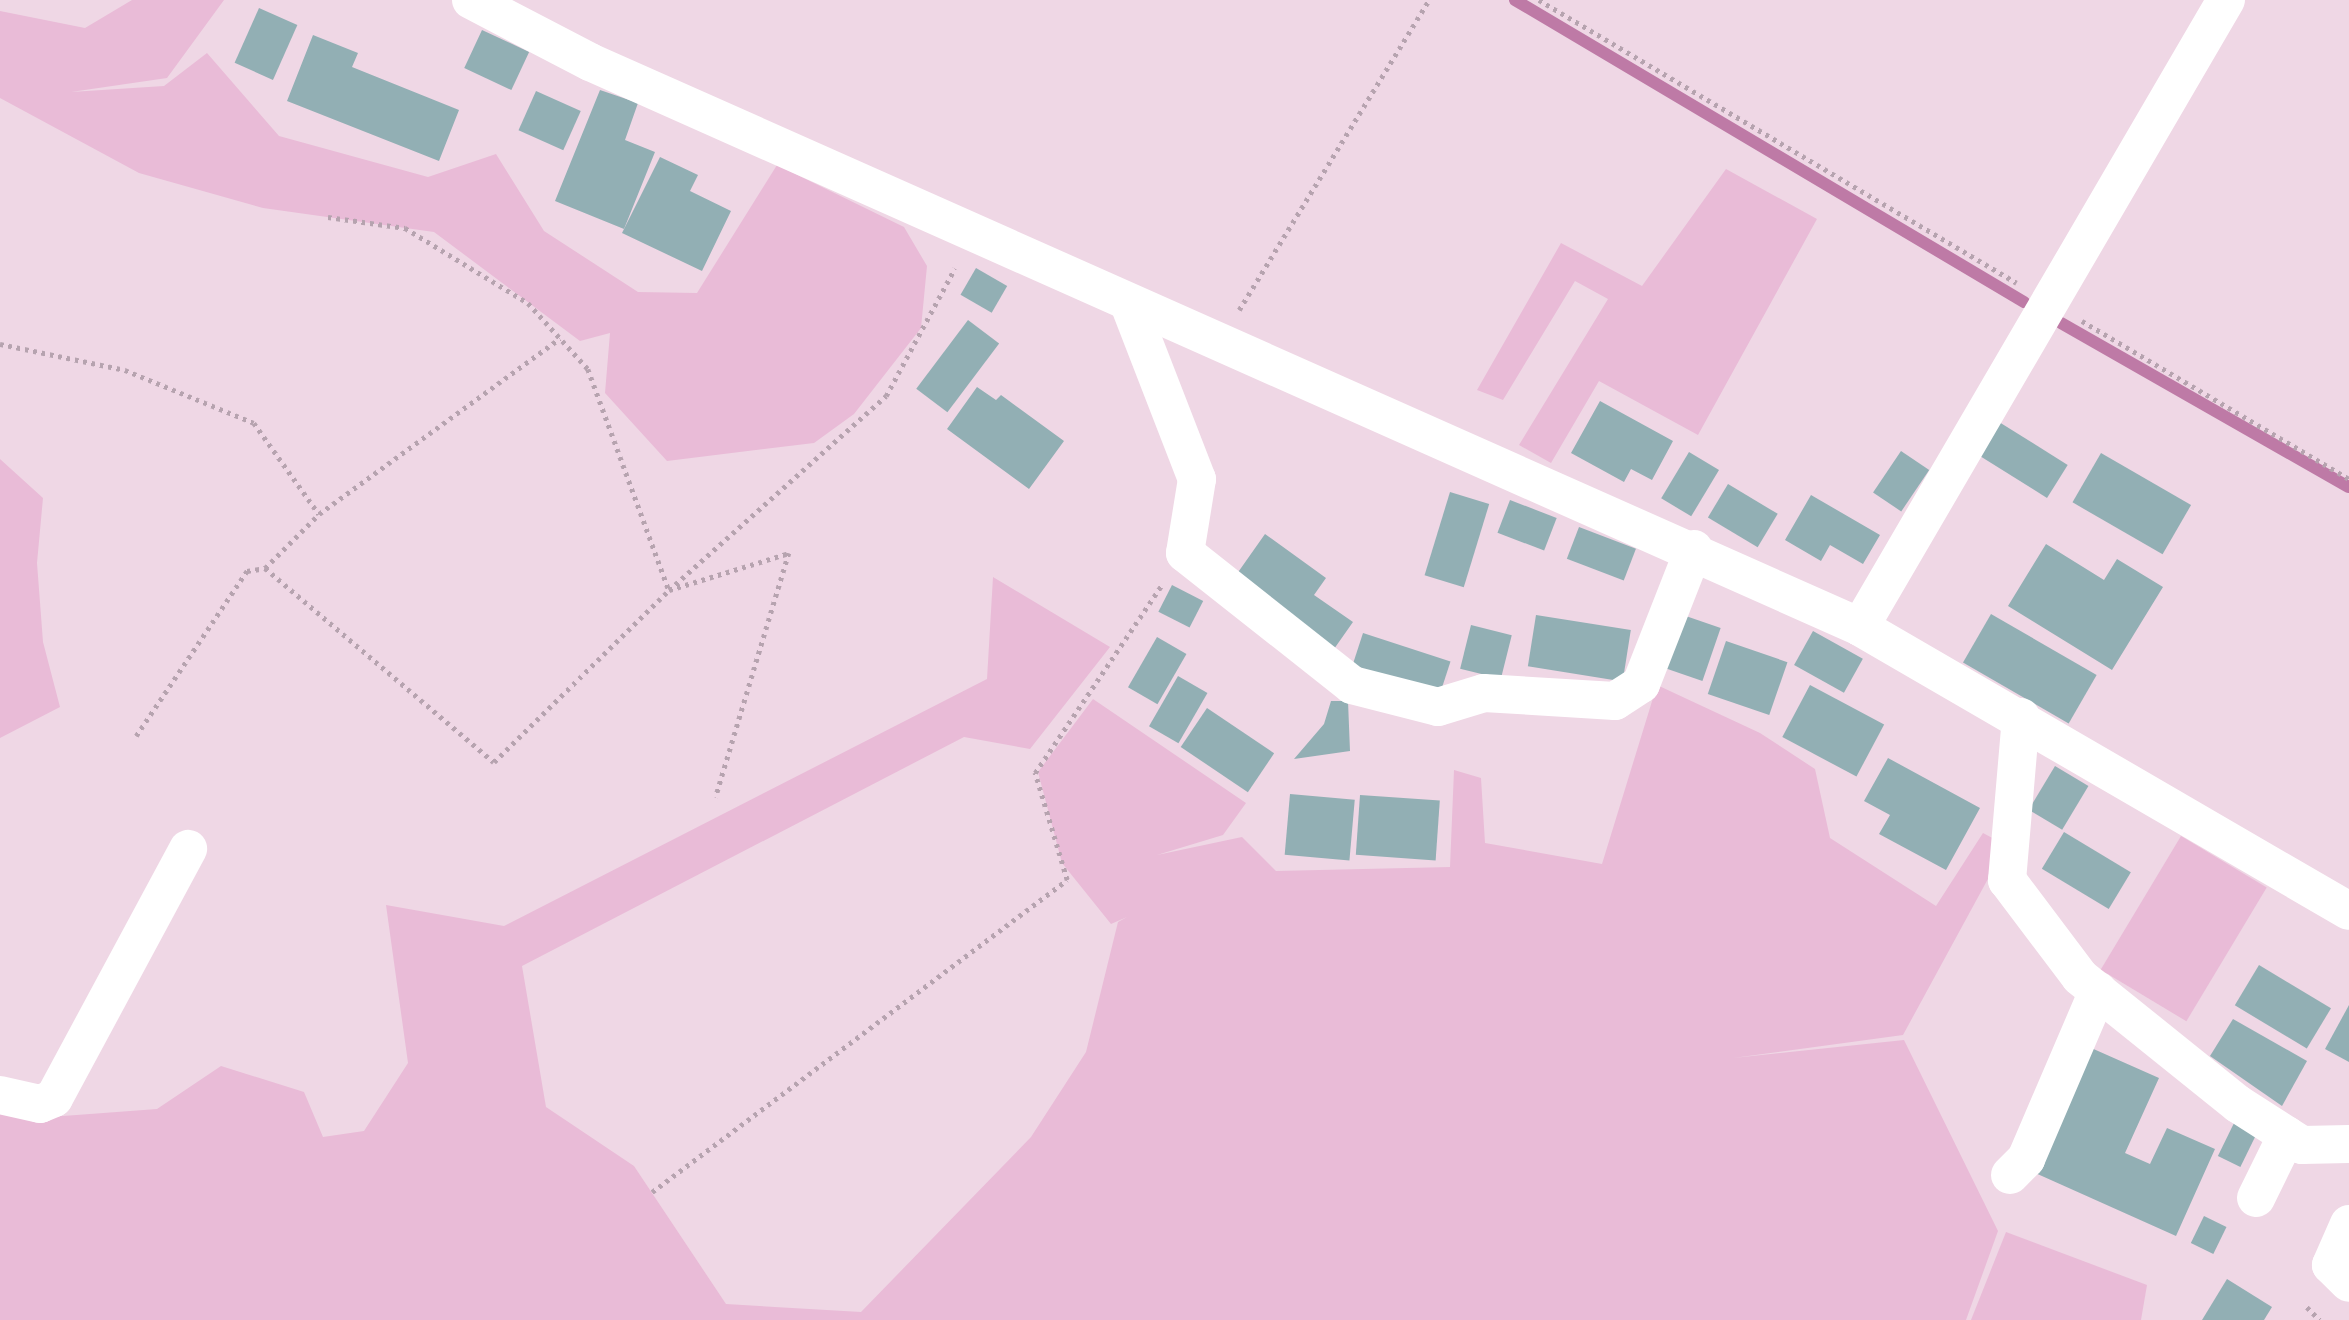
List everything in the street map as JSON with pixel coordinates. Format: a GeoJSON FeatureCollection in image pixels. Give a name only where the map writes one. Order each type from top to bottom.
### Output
{"type":"FeatureCollection","features":[{"type":"Feature","properties":{"kind":"street"},"geometry":{"type":"LineString","coordinates":[[471,0],[590,62],[1129,304],[1694,550],[1860,627],[2021,717],[2349,911]]}},
{"type":"Feature","properties":{"kind":"street"},"geometry":{"type":"LineString","coordinates":[[1860,627],[2226,0]]}},
{"type":"Feature","properties":{"kind":"street"},"geometry":{"type":"LineString","coordinates":[[1129,304],[1197,478],[1185,552],[1352,685],[1438,707],[1484,693],[1615,701],[1641,684],[1694,550]]}},
{"type":"Feature","properties":{"kind":"street"},"geometry":{"type":"LineString","coordinates":[[2021,717],[2007,880],[2080,976],[2302,1146],[2349,1144]]}},
{"type":"Feature","properties":{"kind":"street"},"geometry":{"type":"LineString","coordinates":[[0,1095],[40,1104],[54,1098],[188,849]]}},
{"type":"Feature","properties":{"kind":"street"},"geometry":{"type":"LineString","coordinates":[[2010,1175],[2025,1159],[2098,991]]}},
{"type":"Feature","properties":{"kind":"street"},"geometry":{"type":"LineString","coordinates":[[2256,1198],[2287,1135]]}},
{"type":"Feature","properties":{"kind":"street"},"geometry":{"type":"LineString","coordinates":[[2349,1224],[2331,1265],[2349,1283]]}},
{"type":"Feature","properties":{"kind":"path"},"geometry":{"type":"LineString","coordinates":[[1220,342],[1429,0]]}},
{"type":"Feature","properties":{"kind":"path"},"geometry":{"type":"LineString","coordinates":[[1539,0],[2349,479]]}},
{"type":"Feature","properties":{"kind":"path"},"geometry":{"type":"LineString","coordinates":[[328,217],[405,228],[528,303],[560,338],[588,369],[669,590]]}},
{"type":"Feature","properties":{"kind":"path"},"geometry":{"type":"LineString","coordinates":[[265,568],[494,762],[669,590],[886,396],[973,233]]}},
{"type":"Feature","properties":{"kind":"path"},"geometry":{"type":"LineString","coordinates":[[136,736],[247,571],[265,568],[319,514],[560,338]]}},
{"type":"Feature","properties":{"kind":"path"},"geometry":{"type":"LineString","coordinates":[[0,344],[124,370],[254,424],[319,514]]}},
{"type":"Feature","properties":{"kind":"path"},"geometry":{"type":"LineString","coordinates":[[652,1192],[1066,880],[1035,773],[1185,552]]}},
{"type":"Feature","properties":{"kind":"path"},"geometry":{"type":"LineString","coordinates":[[669,590],[789,553],[716,797]]}},
{"type":"Feature","properties":{"kind":"path"},"geometry":{"type":"LineString","coordinates":[[2307,1307],[2320,1320]]}},
{"type":"Feature","properties":{"kind":"shaded area"},"geometry":{"type":"Polygon","coordinates":[[[132,0],[224,0],[167,78],[71,92],[164,86],[207,53],[279,136],[428,177],[496,154],[544,231],[638,292],[697,293],[777,165],[904,227],[927,266],[921,328],[854,414],[814,443],[667,461],[605,393],[610,333],[580,341],[434,232],[263,208],[139,173],[0,98],[0,11],[85,28],[132,0]]]}},
{"type":"Feature","properties":{"kind":"shaded area"},"geometry":{"type":"Polygon","coordinates":[[[1726,169],[1817,219],[1698,435],[1599,381],[1551,463],[1519,445],[1608,299],[1575,281],[1503,400],[1477,390],[1561,243],[1642,286],[1726,169]]]}},
{"type":"Feature","properties":{"kind":"shaded area"},"geometry":{"type":"Polygon","coordinates":[[[0,459],[43,498],[37,563],[43,642],[60,707],[0,738],[0,459]]]}},
{"type":"Feature","properties":{"kind":"shaded area"},"geometry":{"type":"Polygon","coordinates":[[[993,577],[1110,647],[1030,749],[964,737],[522,966],[546,1107],[634,1166],[726,1304],[861,1312],[1031,1137],[1086,1052],[1118,922],[1127,917],[1111,924],[1062,863],[1038,772],[1093,699],[1246,803],[1223,835],[1157,855],[1242,837],[1276,871],[1450,867],[1454,770],[1481,778],[1485,843],[1602,864],[1657,685],[1760,733],[1815,769],[1830,838],[1936,906],[1983,833],[1998,841],[1989,877],[1903,1035],[1733,1058],[1904,1040],[1998,1231],[1966,1320],[0,1320],[0,1110],[63,1116],[157,1109],[221,1066],[304,1092],[323,1137],[364,1131],[408,1063],[386,905],[504,926],[987,679],[993,577]]]}},
{"type":"Feature","properties":{"kind":"shaded area"},"geometry":{"type":"Polygon","coordinates":[[[2181,836],[2267,888],[2186,1021],[2101,970],[2181,836]]]}},
{"type":"Feature","properties":{"kind":"shaded area"},"geometry":{"type":"Polygon","coordinates":[[[2006,1232],[2147,1285],[2141,1320],[1971,1320],[2006,1232]]]}},
{"type":"Feature","properties":{"kind":"building"},"geometry":{"type":"Polygon","coordinates":[[[259,8],[297,25],[273,80],[235,63],[259,8]]]}},
{"type":"Feature","properties":{"kind":"building"},"geometry":{"type":"Polygon","coordinates":[[[482,30],[529,52],[511,90],[464,68],[482,30]]]}},
{"type":"Feature","properties":{"kind":"building"},"geometry":{"type":"Polygon","coordinates":[[[313,35],[358,53],[352,67],[459,110],[439,161],[287,101],[313,35]]]}},
{"type":"Feature","properties":{"kind":"building"},"geometry":{"type":"Polygon","coordinates":[[[600,90],[638,103],[625,140],[655,152],[624,229],[555,201],[600,90]]]}},
{"type":"Feature","properties":{"kind":"building"},"geometry":{"type":"Polygon","coordinates":[[[536,91],[581,111],[563,150],[519,130],[536,91]]]}},
{"type":"Feature","properties":{"kind":"building"},"geometry":{"type":"Polygon","coordinates":[[[660,157],[698,175],[690,191],[731,211],[702,271],[622,233],[660,157]]]}},
{"type":"Feature","properties":{"kind":"building"},"geometry":{"type":"Polygon","coordinates":[[[976,268],[1007,286],[992,313],[960,295],[976,268]]]}},
{"type":"Feature","properties":{"kind":"building"},"geometry":{"type":"Polygon","coordinates":[[[968,320],[999,343],[947,412],[916,389],[968,320]]]}},
{"type":"Feature","properties":{"kind":"building"},"geometry":{"type":"Polygon","coordinates":[[[977,387],[996,400],[1001,395],[1064,441],[1029,489],[947,429],[977,387]]]}},
{"type":"Feature","properties":{"kind":"building"},"geometry":{"type":"Polygon","coordinates":[[[1600,401],[1673,441],[1652,480],[1631,469],[1624,482],[1571,453],[1600,401]]]}},
{"type":"Feature","properties":{"kind":"building"},"geometry":{"type":"Polygon","coordinates":[[[1999,422],[2068,465],[2047,498],[1978,455],[1999,422]]]}},
{"type":"Feature","properties":{"kind":"building"},"geometry":{"type":"Polygon","coordinates":[[[1901,451],[1929,470],[1901,511],[1873,492],[1901,451]]]}},
{"type":"Feature","properties":{"kind":"building"},"geometry":{"type":"Polygon","coordinates":[[[1689,452],[1719,470],[1691,516],[1661,498],[1689,452]]]}},
{"type":"Feature","properties":{"kind":"building"},"geometry":{"type":"Polygon","coordinates":[[[2101,453],[2191,505],[2163,554],[2072,502],[2101,453]]]}},
{"type":"Feature","properties":{"kind":"building"},"geometry":{"type":"Polygon","coordinates":[[[1728,484],[1778,514],[1758,547],[1708,517],[1728,484]]]}},
{"type":"Feature","properties":{"kind":"building"},"geometry":{"type":"Polygon","coordinates":[[[1450,492],[1489,504],[1464,587],[1425,575],[1450,492]]]}},
{"type":"Feature","properties":{"kind":"building"},"geometry":{"type":"Polygon","coordinates":[[[1811,495],[1880,535],[1863,564],[1830,545],[1821,561],[1785,540],[1811,495]]]}},
{"type":"Feature","properties":{"kind":"building"},"geometry":{"type":"Polygon","coordinates":[[[1510,500],[1557,518],[1544,551],[1497,533],[1510,500]]]}},
{"type":"Feature","properties":{"kind":"building"},"geometry":{"type":"Polygon","coordinates":[[[1579,527],[1636,549],[1624,581],[1567,559],[1579,527]]]}},
{"type":"Feature","properties":{"kind":"building"},"geometry":{"type":"Polygon","coordinates":[[[1265,534],[1326,578],[1314,595],[1353,622],[1334,649],[1234,578],[1265,534]]]}},
{"type":"Feature","properties":{"kind":"building"},"geometry":{"type":"Polygon","coordinates":[[[2046,544],[2104,580],[2117,559],[2163,587],[2112,670],[2008,606],[2046,544]]]}},
{"type":"Feature","properties":{"kind":"building"},"geometry":{"type":"Polygon","coordinates":[[[1172,585],[1203,601],[1190,628],[1158,612],[1172,585]]]}},
{"type":"Feature","properties":{"kind":"building"},"geometry":{"type":"Polygon","coordinates":[[[1680,614],[1721,628],[1702,681],[1662,667],[1680,614]]]}},
{"type":"Feature","properties":{"kind":"building"},"geometry":{"type":"Polygon","coordinates":[[[1991,614],[2097,675],[2069,723],[1963,662],[1991,614]]]}},
{"type":"Feature","properties":{"kind":"building"},"geometry":{"type":"Polygon","coordinates":[[[1536,615],[1631,630],[1623,681],[1528,666],[1536,615]]]}},
{"type":"Feature","properties":{"kind":"building"},"geometry":{"type":"Polygon","coordinates":[[[1471,625],[1512,635],[1501,679],[1460,669],[1471,625]]]}},
{"type":"Feature","properties":{"kind":"building"},"geometry":{"type":"Polygon","coordinates":[[[1813,631],[1863,659],[1844,693],[1794,665],[1813,631]]]}},
{"type":"Feature","properties":{"kind":"building"},"geometry":{"type":"Polygon","coordinates":[[[1363,633],[1450,661],[1438,699],[1351,671],[1363,633]]]}},
{"type":"Feature","properties":{"kind":"building"},"geometry":{"type":"Polygon","coordinates":[[[1157,637],[1186,654],[1157,704],[1128,687],[1157,637]]]}},
{"type":"Feature","properties":{"kind":"building"},"geometry":{"type":"Polygon","coordinates":[[[1726,641],[1787,662],[1769,715],[1708,694],[1726,641]]]}},
{"type":"Feature","properties":{"kind":"building"},"geometry":{"type":"Polygon","coordinates":[[[1178,676],[1207,693],[1178,743],[1149,726],[1178,676]]]}},
{"type":"Feature","properties":{"kind":"building"},"geometry":{"type":"Polygon","coordinates":[[[1810,685],[1884,724],[1856,777],[1782,737],[1810,685]]]}},
{"type":"Feature","properties":{"kind":"building"},"geometry":{"type":"Polygon","coordinates":[[[1331,701],[1348,701],[1350,751],[1294,759],[1324,724],[1331,701]]]}},
{"type":"Feature","properties":{"kind":"building"},"geometry":{"type":"Polygon","coordinates":[[[1207,708],[1274,753],[1248,792],[1181,747],[1207,708]]]}},
{"type":"Feature","properties":{"kind":"building"},"geometry":{"type":"Polygon","coordinates":[[[1888,758],[1980,808],[1946,870],[1879,834],[1890,815],[1864,801],[1888,758]]]}},
{"type":"Feature","properties":{"kind":"building"},"geometry":{"type":"Polygon","coordinates":[[[2055,766],[2088,786],[2062,830],[2029,810],[2055,766]]]}},
{"type":"Feature","properties":{"kind":"building"},"geometry":{"type":"Polygon","coordinates":[[[1290,794],[1355,800],[1349,860],[1285,855],[1290,794]]]}},
{"type":"Feature","properties":{"kind":"building"},"geometry":{"type":"Polygon","coordinates":[[[1360,795],[1440,801],[1436,860],[1356,855],[1360,795]]]}},
{"type":"Feature","properties":{"kind":"building"},"geometry":{"type":"Polygon","coordinates":[[[2064,832],[2131,872],[2109,909],[2042,869],[2064,832]]]}},
{"type":"Feature","properties":{"kind":"building"},"geometry":{"type":"Polygon","coordinates":[[[2259,965],[2331,1008],[2307,1049],[2235,1005],[2259,965]]]}},
{"type":"Feature","properties":{"kind":"building"},"geometry":{"type":"Polygon","coordinates":[[[2349,1005],[2349,1062],[2325,1049],[2349,1005]]]}},
{"type":"Feature","properties":{"kind":"building"},"geometry":{"type":"Polygon","coordinates":[[[2233,1019],[2307,1061],[2282,1106],[2210,1056],[2233,1019]]]}},
{"type":"Feature","properties":{"kind":"building"},"geometry":{"type":"Polygon","coordinates":[[[2089,1047],[2159,1078],[2125,1153],[2150,1164],[2167,1128],[2215,1149],[2176,1236],[2033,1172],[2089,1047]]]}},
{"type":"Feature","properties":{"kind":"building"},"geometry":{"type":"Polygon","coordinates":[[[2235,1121],[2257,1132],[2240,1167],[2218,1156],[2235,1121]]]}},
{"type":"Feature","properties":{"kind":"building"},"geometry":{"type":"Polygon","coordinates":[[[2204,1216],[2226,1227],[2213,1254],[2191,1243],[2204,1216]]]}},
{"type":"Feature","properties":{"kind":"building"},"geometry":{"type":"Polygon","coordinates":[[[2227,1279],[2272,1307],[2264,1320],[2202,1320],[2227,1279]]]}},
{"type":"Feature","properties":{"kind":"waterway"},"geometry":{"type":"LineString","coordinates":[[1515,0],[2024,302]]}},
{"type":"Feature","properties":{"kind":"waterway"},"geometry":{"type":"LineString","coordinates":[[2061,323],[2349,487]]}}]}
